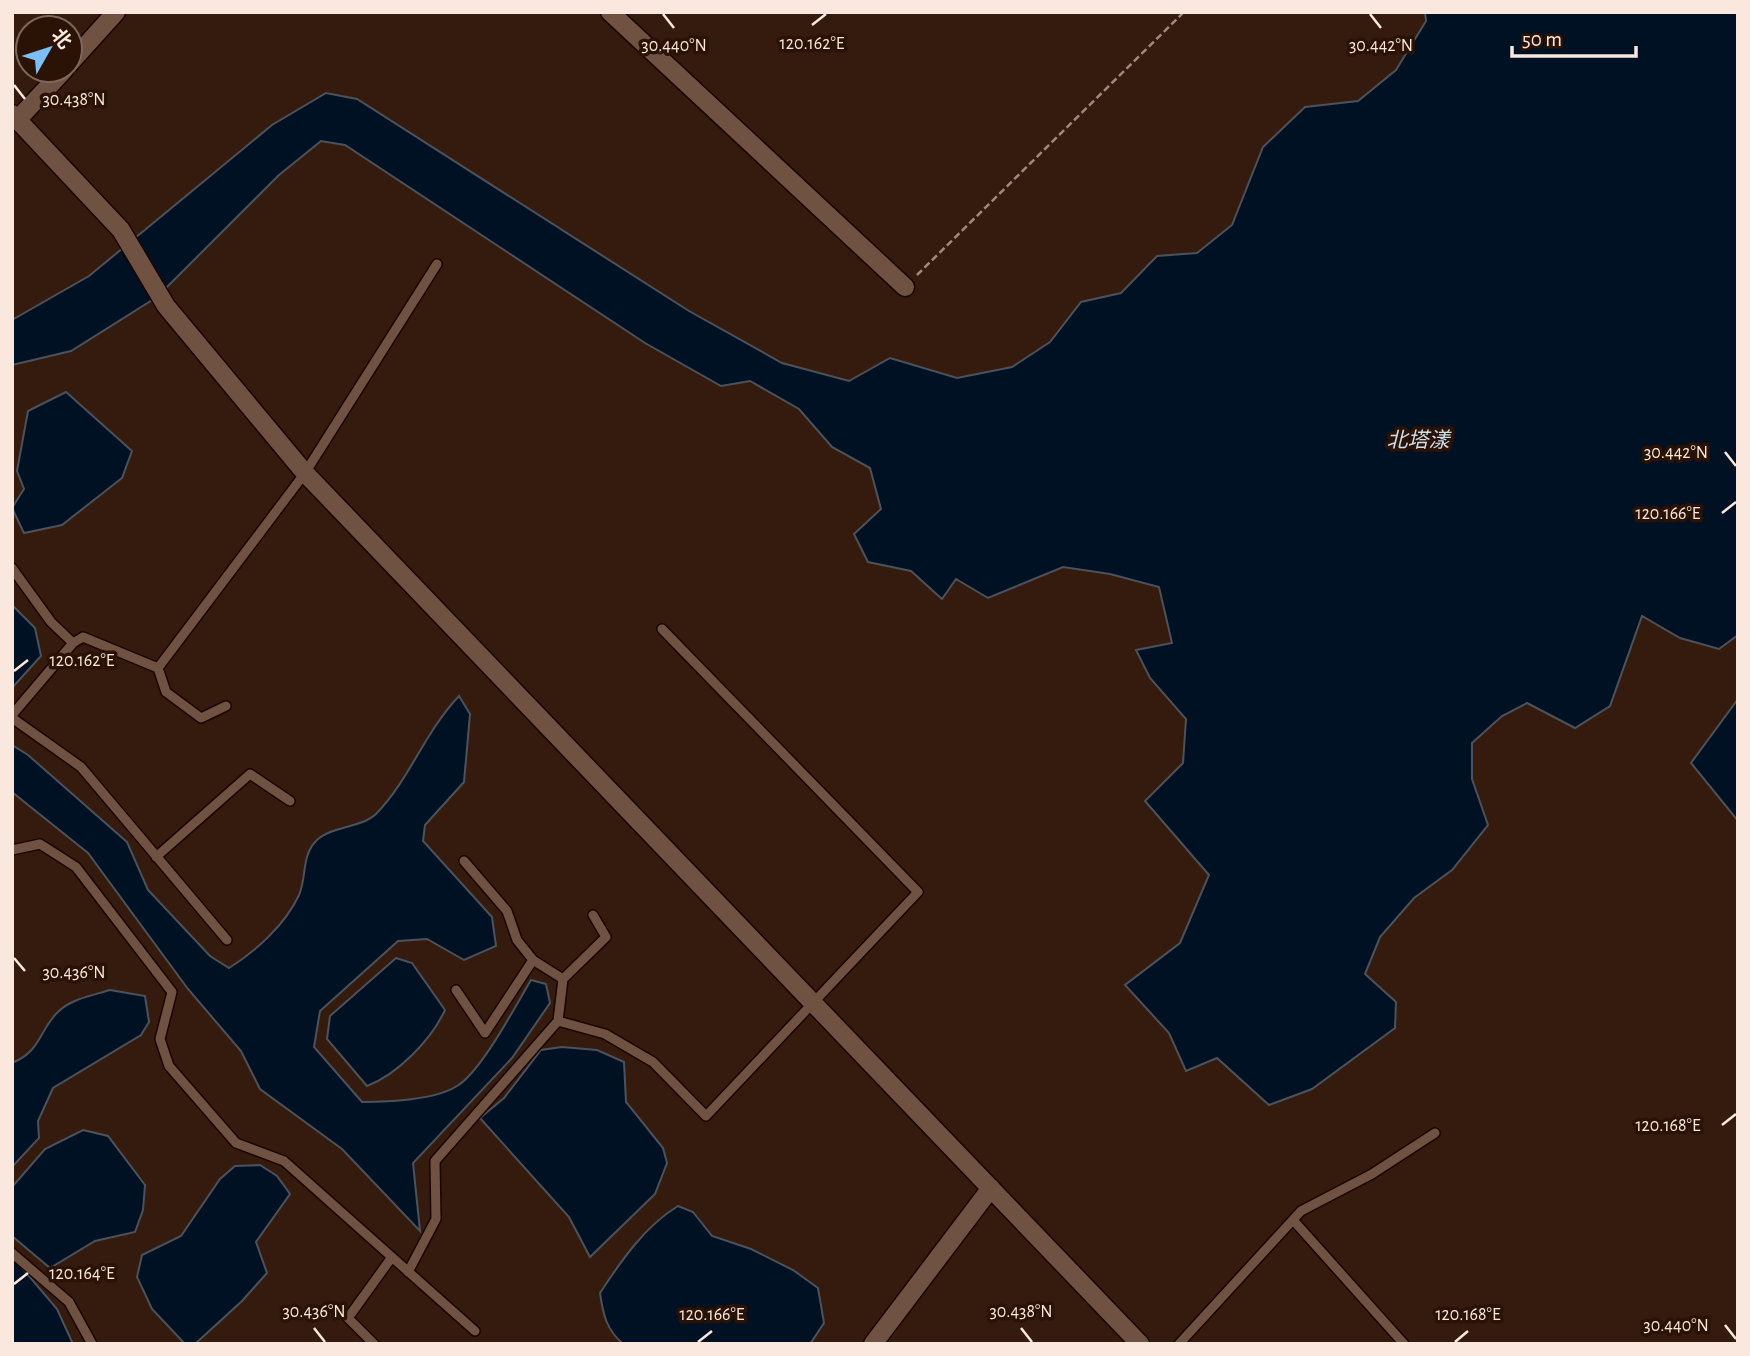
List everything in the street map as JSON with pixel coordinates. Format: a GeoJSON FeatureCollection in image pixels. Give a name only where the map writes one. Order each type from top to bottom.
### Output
{"type":"FeatureCollection","features":[{"type":"Feature","properties":{"kind":"street"},"geometry":{"type":"LineString","coordinates":[[84,47],[116,12]]}},
{"type":"Feature","properties":{"kind":"street"},"geometry":{"type":"LineString","coordinates":[[610,12],[905,287]]}},
{"type":"Feature","properties":{"kind":"street"},"geometry":{"type":"LineString","coordinates":[[49,84],[15,117],[121,230],[166,306],[305,473],[1140,1344]]}},
{"type":"Feature","properties":{"kind":"street"},"geometry":{"type":"LineString","coordinates":[[873,1344],[991,1188]]}},
{"type":"Feature","properties":{"kind":"lane"},"geometry":{"type":"LineString","coordinates":[[158,668],[305,473],[437,264]]}},
{"type":"Feature","properties":{"kind":"lane"},"geometry":{"type":"LineString","coordinates":[[12,568],[51,622],[73,643]]}},
{"type":"Feature","properties":{"kind":"lane"},"geometry":{"type":"LineString","coordinates":[[558,1021],[605,1034],[653,1062],[706,1116],[918,892],[662,629]]}},
{"type":"Feature","properties":{"kind":"lane"},"geometry":{"type":"LineString","coordinates":[[226,706],[201,718],[166,692],[158,668],[83,637],[73,643],[12,716],[80,767],[227,940]]}},
{"type":"Feature","properties":{"kind":"lane"},"geometry":{"type":"LineString","coordinates":[[156,856],[250,774],[290,801]]}},
{"type":"Feature","properties":{"kind":"lane"},"geometry":{"type":"LineString","coordinates":[[12,850],[40,844],[76,867],[164,981],[172,992],[160,1039],[169,1066],[236,1143],[284,1161],[475,1331]]}},
{"type":"Feature","properties":{"kind":"lane"},"geometry":{"type":"LineString","coordinates":[[464,861],[507,911],[517,940],[533,960],[563,979]]}},
{"type":"Feature","properties":{"kind":"lane"},"geometry":{"type":"LineString","coordinates":[[408,1272],[436,1219],[435,1161],[558,1021],[563,979],[606,937],[593,915]]}},
{"type":"Feature","properties":{"kind":"lane"},"geometry":{"type":"LineString","coordinates":[[456,990],[485,1033],[533,960]]}},
{"type":"Feature","properties":{"kind":"lane"},"geometry":{"type":"LineString","coordinates":[[1179,1344],[1301,1211],[1372,1174],[1435,1133]]}},
{"type":"Feature","properties":{"kind":"lane"},"geometry":{"type":"LineString","coordinates":[[1293,1220],[1404,1344]]}},
{"type":"Feature","properties":{"kind":"lane"},"geometry":{"type":"LineString","coordinates":[[12,1253],[69,1301],[92,1344]]}},
{"type":"Feature","properties":{"kind":"lane"},"geometry":{"type":"LineString","coordinates":[[374,1344],[348,1318],[392,1257]]}},
{"type":"Feature","properties":{"kind":"path"},"geometry":{"type":"LineString","coordinates":[[905,287],[1184,12]]}},
{"type":"Feature","properties":{"kind":"water","name":"北塔漾"},"geometry":{"type":"Polygon","coordinates":[[[1425,12],[1738,12],[1738,635],[1719,649],[1680,638],[1642,616],[1610,706],[1575,728],[1527,703],[1502,716],[1472,743],[1472,779],[1488,825],[1452,870],[1414,898],[1380,937],[1365,974],[1396,1002],[1395,1028],[1312,1089],[1269,1105],[1217,1058],[1186,1071],[1169,1033],[1125,985],[1180,943],[1209,875],[1145,801],[1183,763],[1186,719],[1150,678],[1136,650],[1172,643],[1159,587],[1110,574],[1063,567],[988,598],[956,579],[942,599],[911,571],[868,562],[854,534],[881,509],[870,468],[832,447],[799,409],[750,381],[721,386],[645,343],[345,145],[321,141],[279,175],[157,297],[71,351],[12,365],[12,320],[89,276],[272,125],[326,93],[357,99],[689,311],[782,363],[849,381],[890,358],[957,378],[1012,367],[1050,342],[1081,302],[1121,293],[1157,256],[1197,253],[1232,225],[1263,147],[1305,107],[1358,101],[1396,70],[1426,21],[1425,12]]]}},
{"type":"Feature","properties":{"kind":"water"},"geometry":{"type":"Polygon","coordinates":[[[66,392],[132,451],[122,478],[62,525],[24,533],[12,508],[24,489],[17,471],[28,411],[66,392]]]}},
{"type":"Feature","properties":{"kind":"water"},"geometry":{"type":"Polygon","coordinates":[[[12,605],[35,628],[41,656],[12,688],[12,605]]]}},
{"type":"Feature","properties":{"kind":"water"},"geometry":{"type":"Polygon","coordinates":[[[459,696],[470,714],[464,782],[425,825],[423,841],[492,917],[496,946],[464,960],[427,939],[398,941],[320,1011],[314,1047],[362,1102],[398,1101],[437,1094],[457,1086],[477,1067],[531,980],[546,984],[550,1003],[512,1058],[413,1163],[420,1231],[342,1149],[260,1089],[241,1051],[188,989],[88,853],[12,792],[12,745],[28,755],[127,842],[148,890],[210,956],[229,968],[249,954],[286,917],[299,895],[306,859],[317,840],[338,829],[370,819],[376,814],[398,786],[436,725],[459,696]]]}},
{"type":"Feature","properties":{"kind":"water"},"geometry":{"type":"Polygon","coordinates":[[[1738,699],[1738,821],[1691,763],[1738,699]]]}},
{"type":"Feature","properties":{"kind":"water"},"geometry":{"type":"Polygon","coordinates":[[[396,958],[412,963],[445,1010],[431,1033],[402,1065],[367,1086],[327,1039],[330,1016],[396,958]]]}},
{"type":"Feature","properties":{"kind":"water"},"geometry":{"type":"Polygon","coordinates":[[[110,990],[145,996],[149,1022],[141,1035],[53,1088],[38,1121],[39,1138],[12,1167],[12,1063],[35,1046],[52,1018],[64,1007],[110,990]]]}},
{"type":"Feature","properties":{"kind":"water"},"geometry":{"type":"Polygon","coordinates":[[[562,1047],[597,1050],[624,1062],[626,1102],[663,1148],[667,1163],[655,1194],[590,1257],[569,1217],[480,1118],[504,1098],[541,1050],[562,1047]]]}},
{"type":"Feature","properties":{"kind":"water"},"geometry":{"type":"Polygon","coordinates":[[[83,1130],[108,1136],[145,1185],[143,1210],[135,1232],[95,1241],[50,1268],[12,1236],[12,1187],[45,1149],[83,1130]]]}},
{"type":"Feature","properties":{"kind":"water"},"geometry":{"type":"Polygon","coordinates":[[[260,1165],[277,1176],[290,1194],[256,1242],[267,1273],[242,1301],[195,1344],[185,1344],[152,1309],[137,1277],[142,1255],[181,1236],[220,1179],[235,1166],[260,1165]]]}},
{"type":"Feature","properties":{"kind":"water"},"geometry":{"type":"Polygon","coordinates":[[[678,1206],[693,1212],[712,1236],[751,1249],[793,1270],[818,1288],[824,1323],[810,1344],[623,1344],[617,1338],[606,1321],[600,1293],[644,1234],[678,1206]]]}},
{"type":"Feature","properties":{"kind":"water"},"geometry":{"type":"Polygon","coordinates":[[[12,1261],[17,1262],[57,1309],[73,1344],[12,1344],[12,1261]]]}}]}
